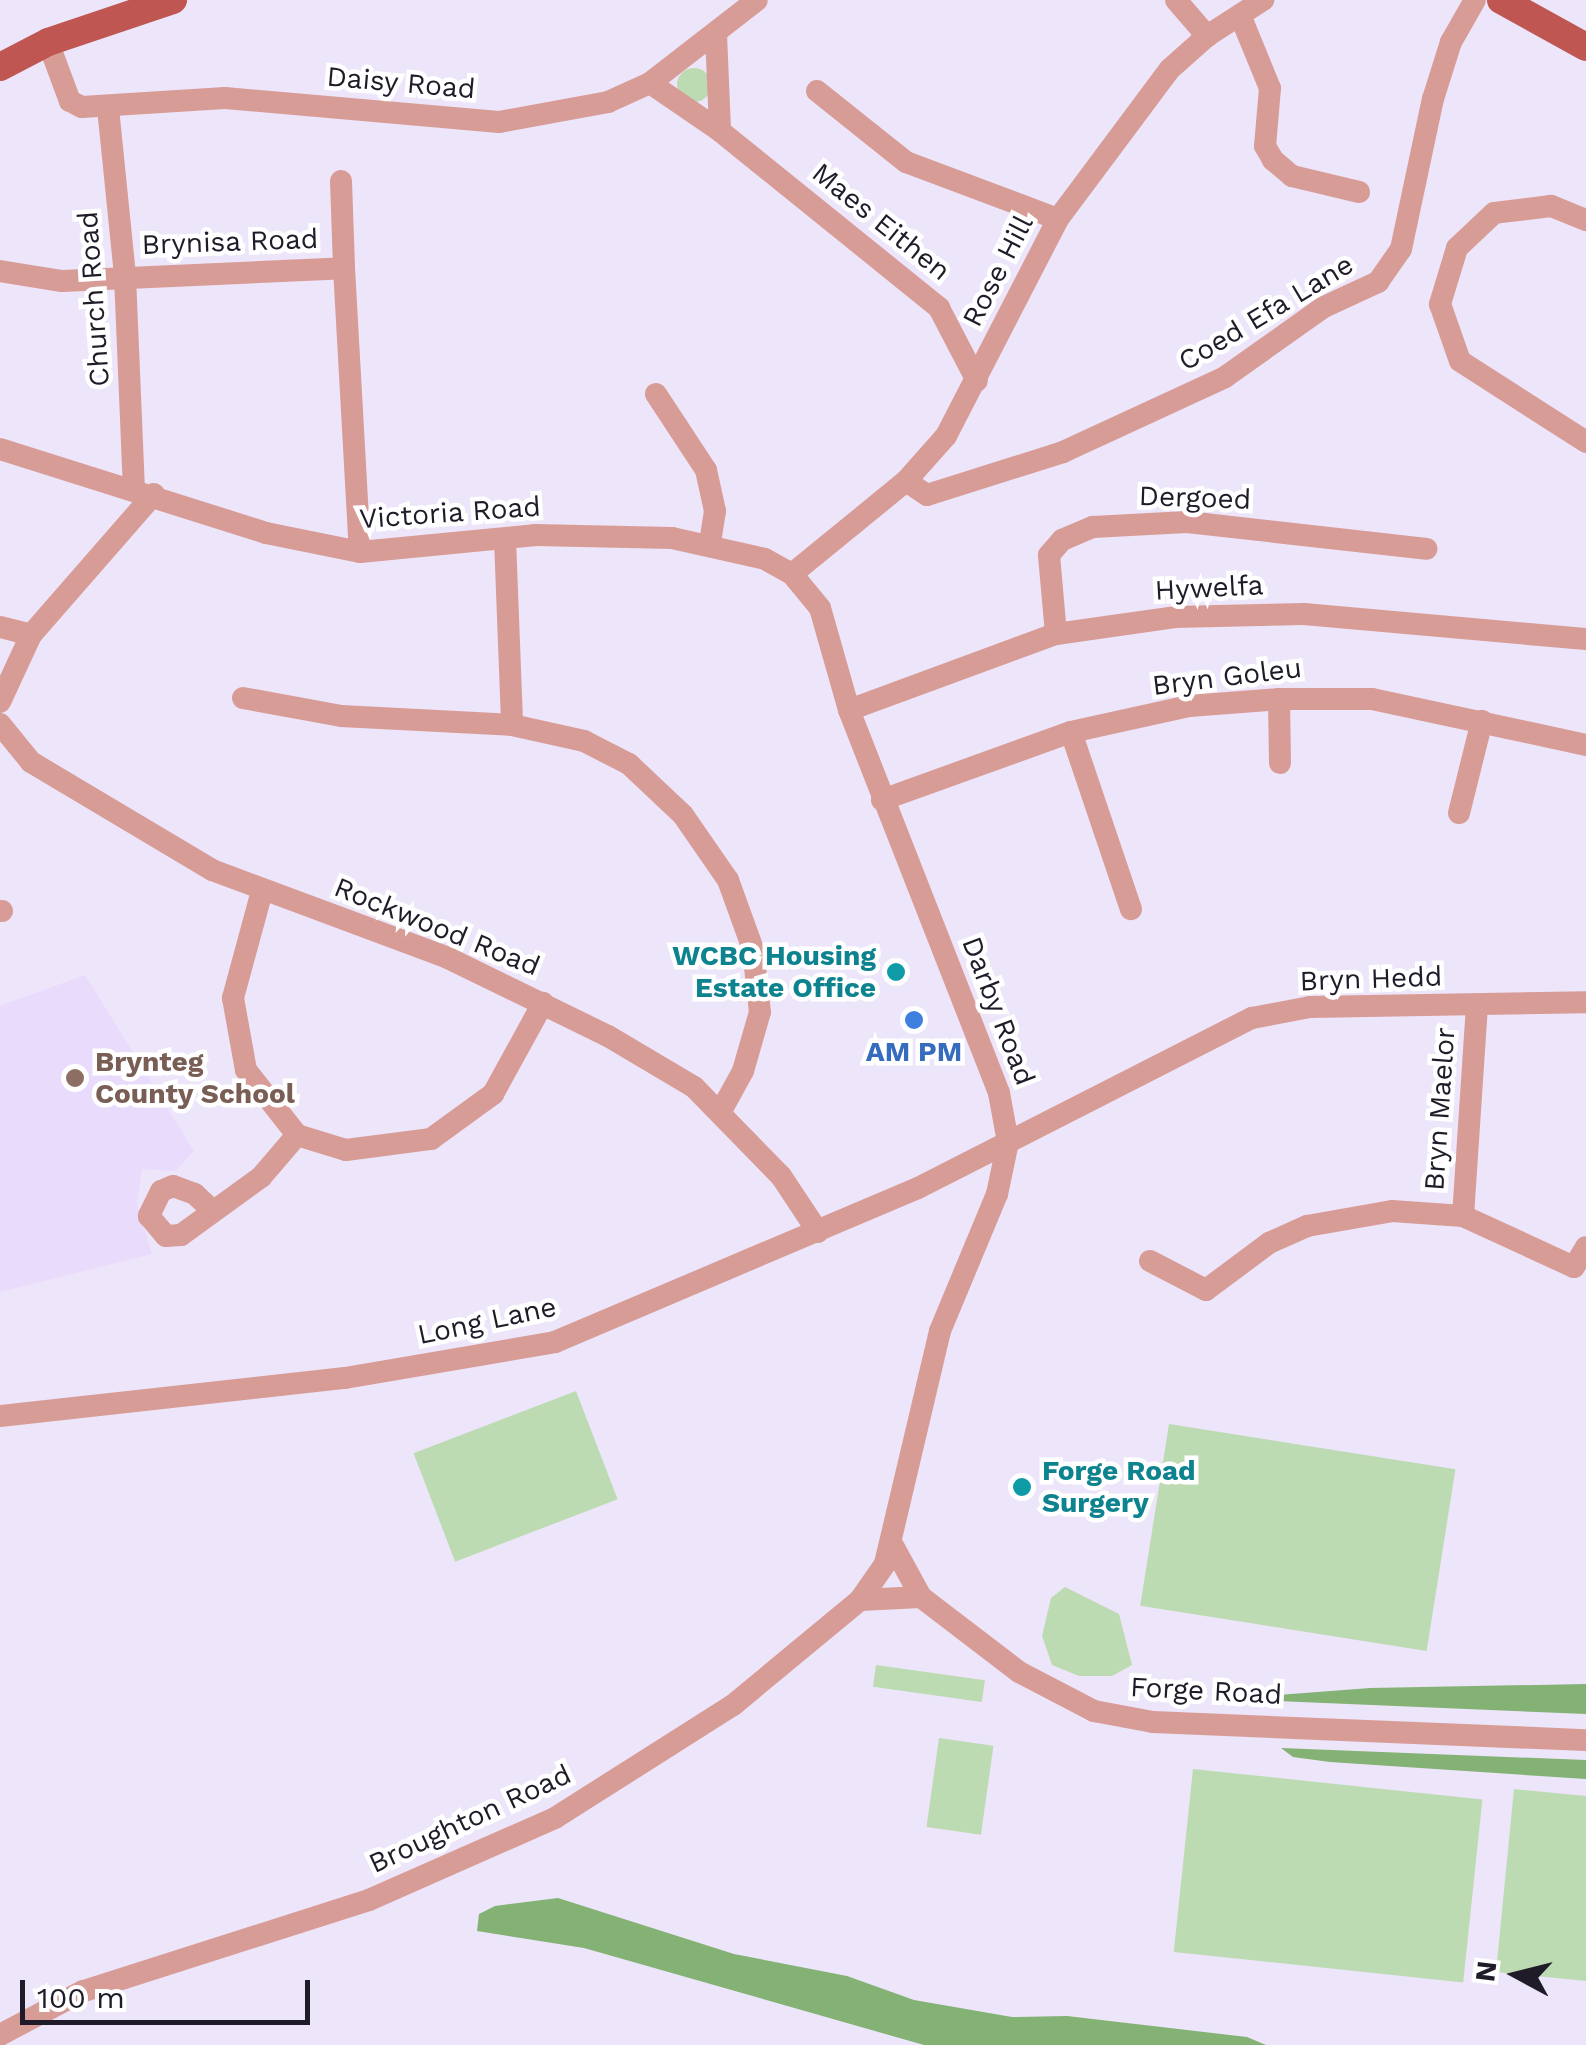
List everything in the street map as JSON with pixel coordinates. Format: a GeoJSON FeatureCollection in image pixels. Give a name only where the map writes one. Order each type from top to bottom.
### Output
{"type":"FeatureCollection","features":[{"type":"Feature","properties":{"kind":"main road"},"geometry":{"type":"LineString","coordinates":[[0,67],[48,42],[173,0]]}},
{"type":"Feature","properties":{"kind":"main road"},"geometry":{"type":"LineString","coordinates":[[1501,0],[1586,47]]}},
{"type":"Feature","properties":{"kind":"street","name":"Daisy Road"},"geometry":{"type":"LineString","coordinates":[[48,42],[70,101],[108,108],[225,98],[499,122],[608,102],[650,83],[757,0]]}},
{"type":"Feature","properties":{"kind":"street"},"geometry":{"type":"LineString","coordinates":[[1176,0],[1206,36]]}},
{"type":"Feature","properties":{"kind":"street","name":"Rose Hill"},"geometry":{"type":"LineString","coordinates":[[792,574],[906,481],[946,436],[1058,218],[1170,69],[1206,36],[1263,0]]}},
{"type":"Feature","properties":{"kind":"street","name":"Coed Efa Lane"},"geometry":{"type":"LineString","coordinates":[[906,481],[927,495],[1063,452],[1225,377],[1324,307],[1378,282],[1401,248],[1433,100],[1451,42],[1475,0]]}},
{"type":"Feature","properties":{"kind":"street"},"geometry":{"type":"LineString","coordinates":[[1240,15],[1270,88],[1265,146],[1273,160],[1292,176],[1360,192]]}},
{"type":"Feature","properties":{"kind":"street"},"geometry":{"type":"LineString","coordinates":[[716,34],[720,131]]}},
{"type":"Feature","properties":{"kind":"street","name":"Maes Eithen"},"geometry":{"type":"LineString","coordinates":[[650,83],[720,131],[939,308],[977,381]]}},
{"type":"Feature","properties":{"kind":"street"},"geometry":{"type":"LineString","coordinates":[[817,91],[906,162],[1058,218]]}},
{"type":"Feature","properties":{"kind":"street","name":"Church Road"},"geometry":{"type":"LineString","coordinates":[[108,108],[144,491]]}},
{"type":"Feature","properties":{"kind":"street","name":"Brynisa Road"},"geometry":{"type":"LineString","coordinates":[[341,180],[360,552]]}},
{"type":"Feature","properties":{"kind":"street"},"geometry":{"type":"LineString","coordinates":[[1586,220],[1550,206],[1494,213],[1458,248],[1444,275],[1440,304],[1460,361],[1586,442]]}},
{"type":"Feature","properties":{"kind":"street","name":"Brynisa Road"},"geometry":{"type":"LineString","coordinates":[[0,270],[62,281],[344,268]]}},
{"type":"Feature","properties":{"kind":"street"},"geometry":{"type":"LineString","coordinates":[[656,394],[706,470],[715,511],[710,542]]}},
{"type":"Feature","properties":{"kind":"street","name":"Victoria Road"},"geometry":{"type":"LineString","coordinates":[[0,449],[144,491],[266,533],[360,552],[505,539],[710,542],[792,574]]}},
{"type":"Feature","properties":{"kind":"street"},"geometry":{"type":"LineString","coordinates":[[0,702],[31,635],[144,491]]}},
{"type":"Feature","properties":{"kind":"street","name":"Dergoed"},"geometry":{"type":"LineString","coordinates":[[1056,634],[1049,555],[1062,540],[1093,527],[1187,522],[1426,549]]}},
{"type":"Feature","properties":{"kind":"street"},"geometry":{"type":"LineString","coordinates":[[505,539],[512,725]]}},
{"type":"Feature","properties":{"kind":"street","name":"Darby Road"},"geometry":{"type":"LineString","coordinates":[[792,574],[820,608],[849,710],[882,800],[999,1093],[1008,1142],[997,1194],[940,1331],[892,1542]]}},
{"type":"Feature","properties":{"kind":"street","name":"Hywelfa"},"geometry":{"type":"LineString","coordinates":[[849,710],[1056,634],[1174,616],[1304,614],[1586,638]]}},
{"type":"Feature","properties":{"kind":"street"},"geometry":{"type":"LineString","coordinates":[[0,627],[31,635]]}},
{"type":"Feature","properties":{"kind":"street"},"geometry":{"type":"LineString","coordinates":[[243,698],[341,716],[512,725],[584,741],[629,764],[683,815],[728,880],[752,949],[760,1012],[743,1070],[721,1111]]}},
{"type":"Feature","properties":{"kind":"street"},"geometry":{"type":"LineString","coordinates":[[1279,699],[1280,763]]}},
{"type":"Feature","properties":{"kind":"street","name":"Bryn Goleu"},"geometry":{"type":"LineString","coordinates":[[882,800],[1071,732],[1189,706],[1279,699],[1372,699],[1586,746]]}},
{"type":"Feature","properties":{"kind":"street"},"geometry":{"type":"LineString","coordinates":[[1460,813],[1482,721]]}},
{"type":"Feature","properties":{"kind":"street","name":"Rockwood Road"},"geometry":{"type":"LineString","coordinates":[[0,724],[31,762],[178,852],[262,891],[448,958],[543,1003],[694,1087],[781,1176],[818,1232]]}},
{"type":"Feature","properties":{"kind":"street"},"geometry":{"type":"LineString","coordinates":[[1071,732],[1131,909]]}},
{"type":"Feature","properties":{"kind":"street"},"geometry":{"type":"LineString","coordinates":[[262,891],[233,998],[246,1070],[297,1135],[346,1150],[430,1139],[494,1094],[543,1003]]}},
{"type":"Feature","properties":{"kind":"street","name":"Bryn Hedd"},"geometry":{"type":"LineString","coordinates":[[1008,1142],[1252,1018],[1310,1007],[1586,1002]]}},
{"type":"Feature","properties":{"kind":"street","name":"Bryn Maelor"},"geometry":{"type":"LineString","coordinates":[[1462,1216],[1477,1006]]}},
{"type":"Feature","properties":{"kind":"street"},"geometry":{"type":"LineString","coordinates":[[213,1211],[261,1177],[297,1135]]}},
{"type":"Feature","properties":{"kind":"street","name":"Long Lane"},"geometry":{"type":"LineString","coordinates":[[0,1416],[345,1378],[555,1342],[818,1232],[1008,1142]]}},
{"type":"Feature","properties":{"kind":"street"},"geometry":{"type":"LineString","coordinates":[[1150,1260],[1206,1290],[1269,1243],[1339,1217],[1392,1211],[1462,1216],[1580,1257]]}},
{"type":"Feature","properties":{"kind":"street","name":"Forge Road"},"geometry":{"type":"LineString","coordinates":[[892,1542],[921,1597],[1051,1693],[1124,1718],[1586,1740]]}},
{"type":"Feature","properties":{"kind":"street","name":"Broughton Road"},"geometry":{"type":"LineString","coordinates":[[0,2035],[83,1991],[368,1900],[555,1818],[733,1705],[860,1600],[877,1582],[892,1542]]}},
{"type":"Feature","properties":{"kind":"street"},"geometry":{"type":"LineString","coordinates":[[860,1600],[921,1597]]}},
{"type":"Feature","properties":{"kind":"shaded area","name":"Brynteg County School"},"geometry":{"type":"Polygon","coordinates":[[[85,975],[194,1151],[175,1171],[142,1169],[137,1204],[152,1254],[0,1292],[0,1006],[85,975]]]}},
{"type":"Feature","properties":{"kind":"green space"},"geometry":{"type":"Polygon","coordinates":[[[694,68],[706,73],[711,85],[706,97],[694,102],[682,97],[677,85],[682,73],[694,68]]]}},
{"type":"Feature","properties":{"kind":"green space"},"geometry":{"type":"Polygon","coordinates":[[[576,1391],[618,1499],[455,1562],[414,1453],[576,1391]]]}},
{"type":"Feature","properties":{"kind":"green space"},"geometry":{"type":"Polygon","coordinates":[[[1169,1424],[1455,1469],[1427,1651],[1140,1606],[1169,1424]]]}},
{"type":"Feature","properties":{"kind":"green space"},"geometry":{"type":"Polygon","coordinates":[[[1065,1587],[1119,1614],[1132,1665],[1112,1676],[1079,1676],[1052,1665],[1042,1636],[1051,1598],[1065,1587]]]}},
{"type":"Feature","properties":{"kind":"green space"},"geometry":{"type":"Polygon","coordinates":[[[876,1665],[985,1680],[982,1702],[873,1687],[876,1665]]]}},
{"type":"Feature","properties":{"kind":"green space"},"geometry":{"type":"Polygon","coordinates":[[[1586,1684],[1586,1714],[1277,1701],[1278,1695],[1370,1688],[1586,1684]]]}},
{"type":"Feature","properties":{"kind":"green space"},"geometry":{"type":"Polygon","coordinates":[[[939,1738],[993,1746],[981,1835],[926,1827],[939,1738]]]}},
{"type":"Feature","properties":{"kind":"green space"},"geometry":{"type":"Polygon","coordinates":[[[1281,1748],[1586,1760],[1586,1779],[1330,1762],[1293,1757],[1281,1748]]]}},
{"type":"Feature","properties":{"kind":"green space"},"geometry":{"type":"Polygon","coordinates":[[[1193,1769],[1482,1799],[1463,1982],[1174,1952],[1193,1769]]]}},
{"type":"Feature","properties":{"kind":"green space"},"geometry":{"type":"Polygon","coordinates":[[[1514,1789],[1586,1796],[1586,1981],[1496,1972],[1514,1789]]]}},
{"type":"Feature","properties":{"kind":"green space"},"geometry":{"type":"Polygon","coordinates":[[[558,1898],[734,1954],[847,1976],[914,2000],[1012,2017],[1067,2016],[1247,2037],[1266,2045],[924,2045],[584,1948],[477,1931],[479,1914],[495,1906],[558,1898]]]}},
{"type":"Feature","properties":{"kind":"place","name":"WCBC Housing Estate Office"},"geometry":{"type":"Point","coordinates":[896,972]}},
{"type":"Feature","properties":{"kind":"place","name":"AM PM"},"geometry":{"type":"Point","coordinates":[914,1020]}},
{"type":"Feature","properties":{"kind":"place","name":"Brynteg County School"},"geometry":{"type":"Point","coordinates":[75,1078]}},
{"type":"Feature","properties":{"kind":"place","name":"Forge Road Surgery"},"geometry":{"type":"Point","coordinates":[1022,1487]}}]}
